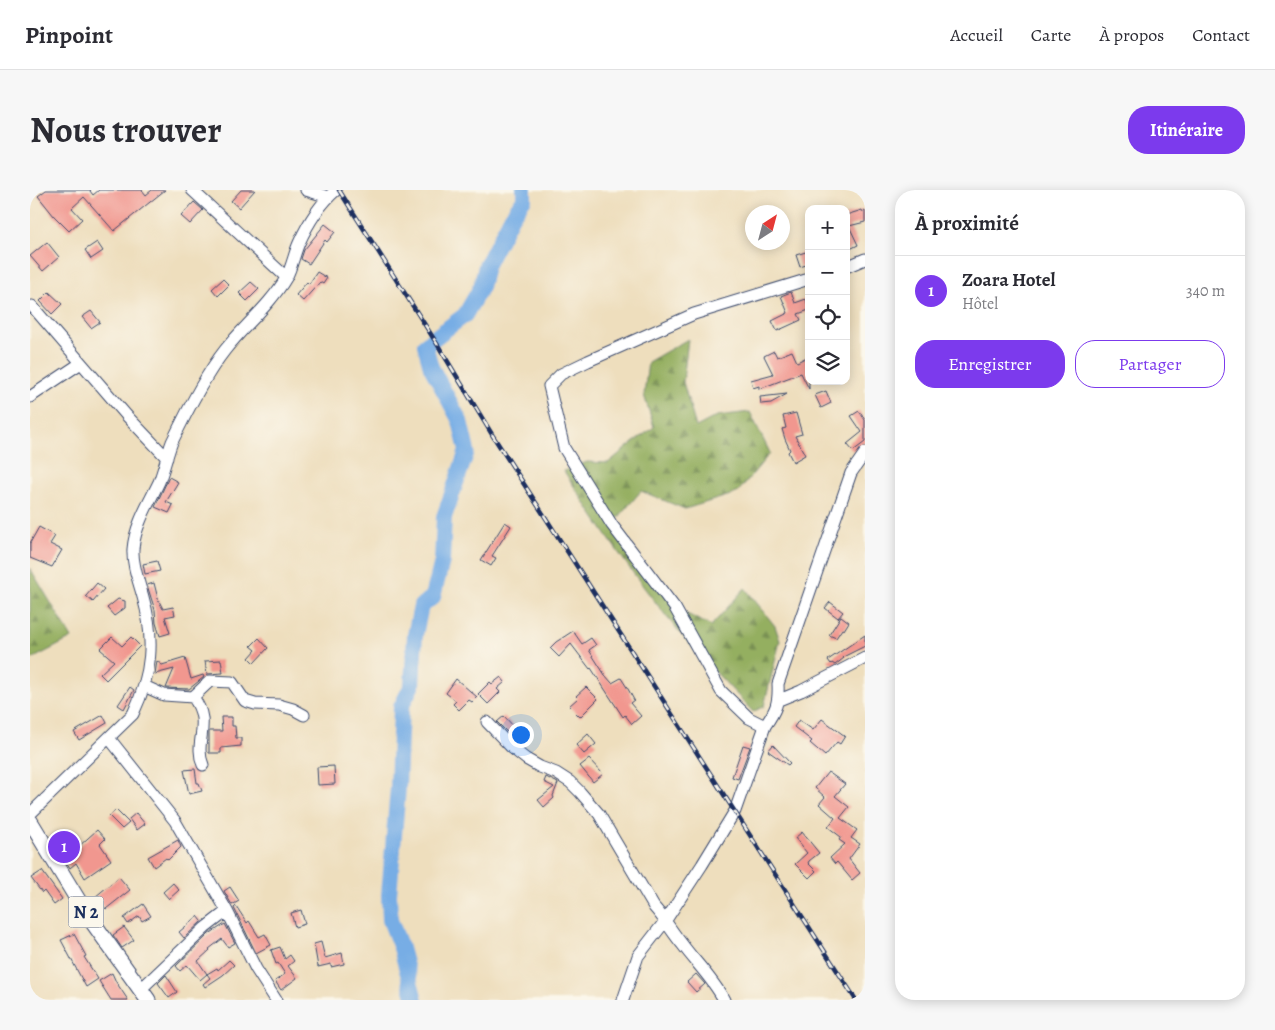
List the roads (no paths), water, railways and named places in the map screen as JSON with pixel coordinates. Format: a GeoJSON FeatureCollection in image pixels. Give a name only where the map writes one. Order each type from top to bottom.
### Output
{"type":"FeatureCollection","features":[{"type":"Feature","properties":{"kind":"main road","name":"N 2"},"geometry":{"type":"LineString","coordinates":[[30,821],[84,910],[144,995]]}},
{"type":"Feature","properties":{"kind":"street"},"geometry":{"type":"LineString","coordinates":[[192,190],[286,277]]}},
{"type":"Feature","properties":{"kind":"street"},"geometry":{"type":"LineString","coordinates":[[306,190],[332,194]]}},
{"type":"Feature","properties":{"kind":"street"},"geometry":{"type":"LineString","coordinates":[[30,814],[133,714],[141,698],[151,652],[149,617],[134,562],[133,549],[137,530],[160,480],[172,444],[206,379],[222,354],[269,302],[286,277],[300,241],[314,215],[332,194]]}},
{"type":"Feature","properties":{"kind":"street"},"geometry":{"type":"LineString","coordinates":[[850,265],[865,259]]}},
{"type":"Feature","properties":{"kind":"street"},"geometry":{"type":"LineString","coordinates":[[765,726],[750,718],[720,691],[675,608],[612,525],[564,448],[550,386],[561,374],[588,360],[694,314],[805,279]]}},
{"type":"Feature","properties":{"kind":"street"},"geometry":{"type":"LineString","coordinates":[[32,306],[126,416],[167,458]]}},
{"type":"Feature","properties":{"kind":"street"},"geometry":{"type":"LineString","coordinates":[[30,397],[81,363]]}},
{"type":"Feature","properties":{"kind":"street"},"geometry":{"type":"LineString","coordinates":[[623,1000],[638,956],[666,920],[702,866],[735,811],[765,726],[779,700],[778,684],[851,473],[865,453]]}},
{"type":"Feature","properties":{"kind":"street"},"geometry":{"type":"LineString","coordinates":[[779,700],[801,691],[865,658]]}},
{"type":"Feature","properties":{"kind":"street"},"geometry":{"type":"LineString","coordinates":[[144,686],[164,696],[193,697],[210,682],[232,682],[245,701],[256,704],[279,705],[304,715]]}},
{"type":"Feature","properties":{"kind":"street"},"geometry":{"type":"LineString","coordinates":[[193,697],[198,704],[203,718],[200,758],[203,765]]}},
{"type":"Feature","properties":{"kind":"street"},"geometry":{"type":"LineString","coordinates":[[487,722],[512,748],[526,759],[570,782],[599,814],[654,907],[703,969],[724,1000]]}},
{"type":"Feature","properties":{"kind":"street"},"geometry":{"type":"LineString","coordinates":[[109,738],[175,821],[227,911],[256,968],[276,1000]]}},
{"type":"Feature","properties":{"kind":"street"},"geometry":{"type":"LineString","coordinates":[[144,995],[198,934],[227,911]]}},
{"type":"Feature","properties":{"kind":"waterway"},"geometry":{"type":"LineString","coordinates":[[415,1000],[401,948],[390,920],[389,895],[398,788],[401,707],[412,685],[415,635],[421,606],[433,597],[442,561],[444,517],[467,451],[460,421],[431,367],[425,345],[465,315],[481,287],[486,266],[512,216],[524,199],[524,190]]}},
{"type":"Feature","properties":{"kind":"railway"},"geometry":{"type":"LineString","coordinates":[[339,190],[493,436],[856,1000]]}},
{"type":"Feature","properties":{"kind":"place","name":"Zoara Hotel"},"geometry":{"type":"Point","coordinates":[64,847]}}]}
